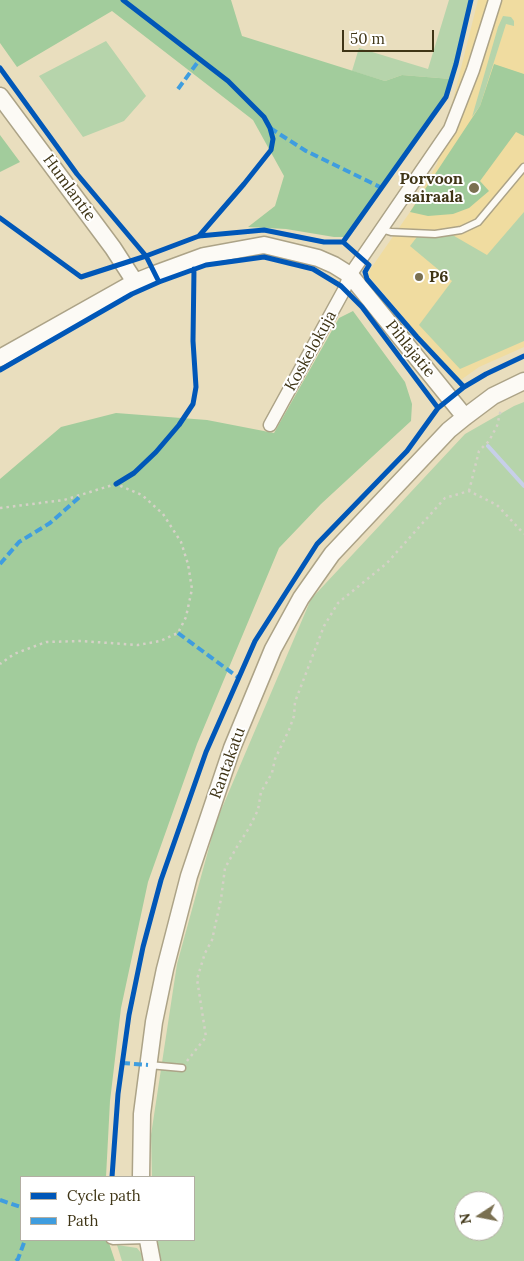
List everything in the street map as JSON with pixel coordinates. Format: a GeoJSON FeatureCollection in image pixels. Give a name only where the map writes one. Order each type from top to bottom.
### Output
{"type":"FeatureCollection","features":[{"type":"Feature","properties":{"kind":"street","name":"Koskelokuja"},"geometry":{"type":"LineString","coordinates":[[270,425],[344,290],[350,275],[450,129],[473,70],[495,0]]}},
{"type":"Feature","properties":{"kind":"street","name":"Humlantie"},"geometry":{"type":"LineString","coordinates":[[0,96],[136,282]]}},
{"type":"Feature","properties":{"kind":"street","name":"Pihlajatie"},"geometry":{"type":"LineString","coordinates":[[0,358],[136,282],[204,256],[264,246],[318,258],[350,275],[465,416]]}},
{"type":"Feature","properties":{"kind":"street","name":"Rantakatu"},"geometry":{"type":"LineString","coordinates":[[141,1176],[142,1114],[148,1065],[165,969],[189,876],[232,748],[274,649],[301,598],[332,554],[465,416],[497,403],[524,381]]}},
{"type":"Feature","properties":{"kind":"street"},"geometry":{"type":"LineString","coordinates":[[148,1241],[152,1261]]}},
{"type":"Feature","properties":{"kind":"lane"},"geometry":{"type":"LineString","coordinates":[[381,229],[391,232],[435,234],[461,230],[478,222],[524,167]]}},
{"type":"Feature","properties":{"kind":"lane"},"geometry":{"type":"LineString","coordinates":[[148,1065],[182,1068]]}},
{"type":"Feature","properties":{"kind":"path"},"geometry":{"type":"LineString","coordinates":[[469,491],[479,451],[489,441],[498,426],[497,403]]}},
{"type":"Feature","properties":{"kind":"path"},"geometry":{"type":"LineString","coordinates":[[0,508],[64,500],[116,484],[122,480]]}},
{"type":"Feature","properties":{"kind":"path"},"geometry":{"type":"LineString","coordinates":[[0,664],[14,654],[46,642],[81,641],[138,645],[160,641],[178,633],[186,616],[192,588],[188,564],[180,542],[163,514],[142,495],[116,484]]}},
{"type":"Feature","properties":{"kind":"path"},"geometry":{"type":"LineString","coordinates":[[182,1068],[206,1037],[197,979],[205,953],[212,940],[221,899],[225,868],[250,828],[258,810],[261,792],[272,773],[275,759],[289,730],[294,716],[295,702],[324,626],[338,603],[386,563],[445,498],[469,491],[497,505],[524,534]]}},
{"type":"Feature","properties":{"kind":"shaded area","name":"Porvoon sairaala"},"geometry":{"type":"Polygon","coordinates":[[[478,0],[524,0],[524,347],[479,367],[458,382],[367,274],[410,212],[437,164],[478,0]]]}},
{"type":"Feature","properties":{"kind":"green space"},"geometry":{"type":"Polygon","coordinates":[[[0,0],[231,0],[242,36],[385,81],[402,75],[451,79],[446,97],[347,237],[334,237],[286,229],[248,227],[275,206],[284,176],[253,120],[112,11],[17,67],[0,43],[0,0]]]}},
{"type":"Feature","properties":{"kind":"green space"},"geometry":{"type":"Polygon","coordinates":[[[449,0],[471,0],[451,79],[402,75],[385,81],[352,71],[359,48],[428,69],[449,0]]]}},
{"type":"Feature","properties":{"kind":"green space"},"geometry":{"type":"Polygon","coordinates":[[[503,16],[511,17],[514,21],[514,26],[506,24],[480,106],[472,117],[498,27],[503,16]]]}},
{"type":"Feature","properties":{"kind":"green space"},"geometry":{"type":"Polygon","coordinates":[[[106,41],[146,96],[124,121],[83,137],[39,76],[106,41]]]}},
{"type":"Feature","properties":{"kind":"green space"},"geometry":{"type":"Polygon","coordinates":[[[494,64],[524,74],[524,136],[516,132],[480,181],[489,191],[469,208],[453,214],[428,216],[410,212],[480,106],[494,64]]]}},
{"type":"Feature","properties":{"kind":"green space"},"geometry":{"type":"Polygon","coordinates":[[[0,135],[20,162],[0,172],[0,135]]]}},
{"type":"Feature","properties":{"kind":"green space"},"geometry":{"type":"Polygon","coordinates":[[[524,212],[524,341],[460,369],[419,325],[452,281],[410,246],[420,233],[449,233],[487,255],[524,212]]]}},
{"type":"Feature","properties":{"kind":"green space"},"geometry":{"type":"Polygon","coordinates":[[[353,311],[405,382],[412,404],[411,421],[321,504],[279,548],[197,744],[148,882],[121,1008],[110,1101],[106,1176],[20,1176],[20,1241],[108,1241],[115,1261],[0,1261],[0,479],[61,427],[116,413],[207,420],[274,433],[339,318],[353,311]]]}},
{"type":"Feature","properties":{"kind":"green space"},"geometry":{"type":"Polygon","coordinates":[[[524,402],[524,1261],[160,1261],[155,1241],[195,1241],[195,1176],[152,1176],[151,1135],[177,964],[216,822],[311,599],[465,434],[524,402]]]}},
{"type":"Feature","properties":{"kind":"green space"},"geometry":{"type":"Polygon","coordinates":[[[117,1245],[137,1248],[141,1253],[142,1261],[122,1261],[117,1245]]]}},
{"type":"Feature","properties":{"kind":"waterway"},"geometry":{"type":"LineString","coordinates":[[488,446],[524,486]]}},
{"type":"Feature","properties":{"kind":"marked path"},"geometry":{"type":"LineString","coordinates":[[178,89],[200,59]]}},
{"type":"Feature","properties":{"kind":"marked path"},"geometry":{"type":"LineString","coordinates":[[270,128],[306,151],[382,188]]}},
{"type":"Feature","properties":{"kind":"marked path"},"geometry":{"type":"LineString","coordinates":[[0,564],[19,542],[50,523],[82,495]]}},
{"type":"Feature","properties":{"kind":"marked path"},"geometry":{"type":"LineString","coordinates":[[178,633],[239,678]]}},
{"type":"Feature","properties":{"kind":"marked path"},"geometry":{"type":"LineString","coordinates":[[122,1063],[148,1065]]}},
{"type":"Feature","properties":{"kind":"marked path"},"geometry":{"type":"LineString","coordinates":[[0,1200],[20,1207]]}},
{"type":"Feature","properties":{"kind":"marked path"},"geometry":{"type":"LineString","coordinates":[[16,1261],[25,1241]]}},
{"type":"Feature","properties":{"kind":"cycle path"},"geometry":{"type":"LineString","coordinates":[[123,0],[228,81],[264,117],[270,128],[273,139],[271,150],[199,236]]}},
{"type":"Feature","properties":{"kind":"cycle path"},"geometry":{"type":"LineString","coordinates":[[0,218],[81,277],[199,236],[264,230],[324,242],[343,242],[446,97],[471,0]]}},
{"type":"Feature","properties":{"kind":"cycle path"},"geometry":{"type":"LineString","coordinates":[[0,68],[77,174],[146,256],[159,282]]}},
{"type":"Feature","properties":{"kind":"cycle path"},"geometry":{"type":"LineString","coordinates":[[343,242],[369,265],[365,272],[367,279],[417,337],[464,387]]}},
{"type":"Feature","properties":{"kind":"cycle path"},"geometry":{"type":"LineString","coordinates":[[0,370],[132,294],[159,282],[206,265],[264,257],[313,269],[341,286],[362,307],[438,408]]}},
{"type":"Feature","properties":{"kind":"cycle path"},"geometry":{"type":"LineString","coordinates":[[116,484],[134,473],[156,452],[179,425],[193,404],[196,387],[193,341],[194,269]]}},
{"type":"Feature","properties":{"kind":"cycle path"},"geometry":{"type":"LineString","coordinates":[[112,1176],[118,1094],[129,1015],[143,947],[161,880],[206,752],[255,641],[317,544],[407,451],[438,408],[464,387],[524,356]]}},
{"type":"Feature","properties":{"kind":"place","name":"Porvoon sairaala"},"geometry":{"type":"Point","coordinates":[474,188]}},
{"type":"Feature","properties":{"kind":"place","name":"P6"},"geometry":{"type":"Point","coordinates":[419,277]}}]}
